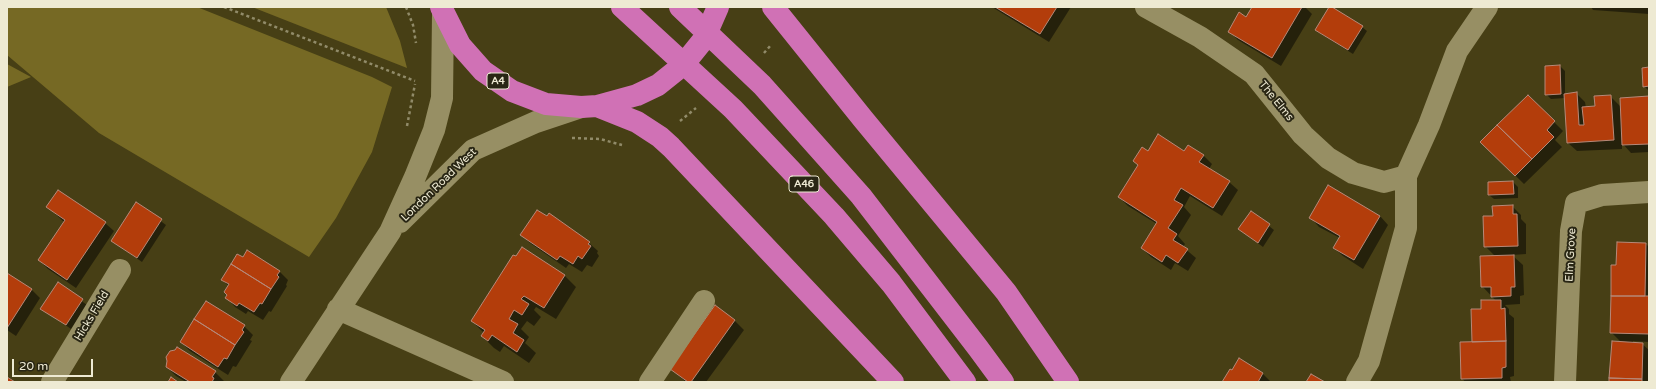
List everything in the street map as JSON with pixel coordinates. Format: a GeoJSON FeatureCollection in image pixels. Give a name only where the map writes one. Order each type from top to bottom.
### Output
{"type":"FeatureCollection","features":[{"type":"Feature","properties":{"kind":"highway","name":"A46"},"geometry":{"type":"LineString","coordinates":[[622,7],[733,109],[834,216],[891,283],[965,382]]}},
{"type":"Feature","properties":{"kind":"highway"},"geometry":{"type":"LineString","coordinates":[[680,7],[762,85],[861,196],[1003,382]]}},
{"type":"Feature","properties":{"kind":"highway"},"geometry":{"type":"LineString","coordinates":[[773,7],[863,119],[1006,292],[1068,382]]}},
{"type":"Feature","properties":{"kind":"highway","name":"A4"},"geometry":{"type":"LineString","coordinates":[[442,10],[460,45],[483,71],[512,91],[546,104],[589,107],[637,95],[658,85],[684,65],[704,39],[718,8]]}},
{"type":"Feature","properties":{"kind":"highway"},"geometry":{"type":"LineString","coordinates":[[589,107],[637,122],[672,147],[893,382]]}},
{"type":"Feature","properties":{"kind":"street","name":"The Elms"},"geometry":{"type":"LineString","coordinates":[[1146,7],[1200,37],[1254,74],[1303,135],[1328,158],[1353,173],[1384,182],[1406,176]]}},
{"type":"Feature","properties":{"kind":"street"},"geometry":{"type":"LineString","coordinates":[[1357,382],[1369,361],[1406,228],[1406,176],[1429,125],[1458,51],[1487,7]]}},
{"type":"Feature","properties":{"kind":"street","name":"London Road West"},"geometry":{"type":"LineString","coordinates":[[291,382],[390,232],[415,177],[439,113],[442,98],[442,10]]}},
{"type":"Feature","properties":{"kind":"street","name":"London Road West"},"geometry":{"type":"LineString","coordinates":[[390,232],[473,150],[536,122],[589,107]]}},
{"type":"Feature","properties":{"kind":"street","name":"Elm Grove"},"geometry":{"type":"LineString","coordinates":[[1565,382],[1571,231],[1576,203],[1602,195],[1649,192]]}},
{"type":"Feature","properties":{"kind":"street","name":"Hicks Field"},"geometry":{"type":"LineString","coordinates":[[52,382],[120,270]]}},
{"type":"Feature","properties":{"kind":"street"},"geometry":{"type":"LineString","coordinates":[[650,382],[704,301]]}},
{"type":"Feature","properties":{"kind":"street"},"geometry":{"type":"LineString","coordinates":[[338,310],[502,382]]}},
{"type":"Feature","properties":{"kind":"path"},"geometry":{"type":"LineString","coordinates":[[224,7],[415,81]]}},
{"type":"Feature","properties":{"kind":"path"},"geometry":{"type":"LineString","coordinates":[[406,7],[414,25],[416,47]]}},
{"type":"Feature","properties":{"kind":"path"},"geometry":{"type":"LineString","coordinates":[[414,93],[416,74]]}},
{"type":"Feature","properties":{"kind":"path"},"geometry":{"type":"LineString","coordinates":[[571,138],[600,139],[628,147]]}},
{"type":"Feature","properties":{"kind":"shaded area"},"geometry":{"type":"Polygon","coordinates":[[[7,7],[197,7],[372,77],[392,87],[372,152],[336,218],[309,257],[99,133],[7,55],[7,7]]]}},
{"type":"Feature","properties":{"kind":"shaded area"},"geometry":{"type":"Polygon","coordinates":[[[252,7],[386,7],[400,41],[407,68],[252,7]]]}},
{"type":"Feature","properties":{"kind":"shaded area"},"geometry":{"type":"Polygon","coordinates":[[[7,64],[31,77],[7,87],[7,64]]]}},
{"type":"Feature","properties":{"kind":"building"},"geometry":{"type":"Polygon","coordinates":[[[995,7],[1057,7],[1040,34],[995,7]]]}},
{"type":"Feature","properties":{"kind":"building"},"geometry":{"type":"Polygon","coordinates":[[[1252,7],[1302,7],[1272,58],[1228,32],[1239,12],[1246,17],[1252,7]]]}},
{"type":"Feature","properties":{"kind":"building"},"geometry":{"type":"Polygon","coordinates":[[[1329,7],[1332,7],[1363,26],[1348,50],[1315,30],[1329,7]]]}},
{"type":"Feature","properties":{"kind":"building"},"geometry":{"type":"Polygon","coordinates":[[[1560,65],[1561,94],[1545,95],[1545,66],[1560,65]]]}},
{"type":"Feature","properties":{"kind":"building"},"geometry":{"type":"Polygon","coordinates":[[[1649,67],[1649,86],[1643,87],[1642,68],[1649,67]]]}},
{"type":"Feature","properties":{"kind":"building"},"geometry":{"type":"Polygon","coordinates":[[[1577,92],[1579,125],[1584,125],[1582,107],[1595,106],[1594,96],[1611,95],[1614,140],[1567,143],[1564,94],[1577,92]]]}},
{"type":"Feature","properties":{"kind":"building"},"geometry":{"type":"Polygon","coordinates":[[[1528,95],[1555,121],[1547,130],[1554,137],[1532,159],[1497,125],[1528,95]]]}},
{"type":"Feature","properties":{"kind":"building"},"geometry":{"type":"Polygon","coordinates":[[[1649,96],[1649,144],[1622,145],[1620,98],[1649,96]]]}},
{"type":"Feature","properties":{"kind":"building"},"geometry":{"type":"Polygon","coordinates":[[[1497,125],[1532,159],[1515,176],[1480,142],[1497,125]]]}},
{"type":"Feature","properties":{"kind":"building"},"geometry":{"type":"Polygon","coordinates":[[[1158,134],[1184,151],[1188,145],[1204,155],[1199,162],[1230,181],[1213,208],[1181,188],[1174,200],[1183,205],[1168,228],[1177,234],[1173,240],[1188,249],[1178,263],[1166,255],[1162,262],[1141,248],[1157,222],[1118,197],[1138,165],[1133,161],[1142,147],[1148,151],[1158,134]]]}},
{"type":"Feature","properties":{"kind":"building"},"geometry":{"type":"Polygon","coordinates":[[[1513,181],[1514,194],[1488,195],[1488,182],[1513,181]]]}},
{"type":"Feature","properties":{"kind":"building"},"geometry":{"type":"Polygon","coordinates":[[[1328,185],[1380,216],[1354,260],[1333,248],[1340,236],[1309,218],[1328,185]]]}},
{"type":"Feature","properties":{"kind":"building"},"geometry":{"type":"Polygon","coordinates":[[[58,190],[106,222],[67,280],[38,260],[65,220],[46,207],[58,190]]]}},
{"type":"Feature","properties":{"kind":"building"},"geometry":{"type":"Polygon","coordinates":[[[136,202],[162,219],[137,258],[111,241],[136,202]]]}},
{"type":"Feature","properties":{"kind":"building"},"geometry":{"type":"Polygon","coordinates":[[[1513,205],[1513,214],[1517,214],[1518,246],[1484,247],[1483,216],[1493,216],[1492,206],[1513,205]]]}},
{"type":"Feature","properties":{"kind":"building"},"geometry":{"type":"Polygon","coordinates":[[[537,210],[547,216],[549,213],[590,242],[588,244],[591,246],[582,259],[578,256],[573,264],[560,256],[557,260],[520,235],[537,210]]]}},
{"type":"Feature","properties":{"kind":"building"},"geometry":{"type":"Polygon","coordinates":[[[1251,211],[1270,224],[1258,243],[1238,229],[1251,211]]]}},
{"type":"Feature","properties":{"kind":"building"},"geometry":{"type":"Polygon","coordinates":[[[1617,242],[1646,243],[1645,296],[1611,296],[1611,265],[1616,265],[1617,242]]]}},
{"type":"Feature","properties":{"kind":"building"},"geometry":{"type":"Polygon","coordinates":[[[522,247],[565,275],[544,308],[524,296],[521,299],[529,304],[522,315],[514,310],[509,319],[518,324],[513,333],[524,340],[517,352],[492,335],[488,341],[481,336],[485,330],[471,321],[513,255],[516,256],[522,247]]]}},
{"type":"Feature","properties":{"kind":"building"},"geometry":{"type":"Polygon","coordinates":[[[247,250],[280,271],[277,275],[279,277],[271,289],[231,264],[237,254],[243,257],[247,250]]]}},
{"type":"Feature","properties":{"kind":"building"},"geometry":{"type":"Polygon","coordinates":[[[1514,255],[1515,287],[1511,287],[1511,296],[1491,297],[1491,287],[1481,287],[1480,256],[1514,255]]]}},
{"type":"Feature","properties":{"kind":"building"},"geometry":{"type":"Polygon","coordinates":[[[231,264],[271,289],[262,304],[260,303],[254,312],[239,303],[237,306],[225,298],[227,295],[224,292],[229,284],[221,280],[231,264]]]}},
{"type":"Feature","properties":{"kind":"building"},"geometry":{"type":"Polygon","coordinates":[[[7,273],[32,289],[7,328],[7,273]]]}},
{"type":"Feature","properties":{"kind":"building"},"geometry":{"type":"Polygon","coordinates":[[[58,282],[83,299],[66,325],[40,309],[58,282]]]}},
{"type":"Feature","properties":{"kind":"building"},"geometry":{"type":"Polygon","coordinates":[[[1611,296],[1649,296],[1649,334],[1610,333],[1611,296]]]}},
{"type":"Feature","properties":{"kind":"building"},"geometry":{"type":"Polygon","coordinates":[[[1481,300],[1501,300],[1501,309],[1505,308],[1506,341],[1472,342],[1471,309],[1481,309],[1481,300]]]}},
{"type":"Feature","properties":{"kind":"building"},"geometry":{"type":"Polygon","coordinates":[[[206,301],[245,325],[242,330],[244,332],[235,345],[194,319],[206,301]]]}},
{"type":"Feature","properties":{"kind":"building"},"geometry":{"type":"Polygon","coordinates":[[[715,305],[735,320],[691,382],[688,382],[670,369],[715,305]]]}},
{"type":"Feature","properties":{"kind":"building"},"geometry":{"type":"Polygon","coordinates":[[[194,319],[235,345],[227,359],[224,358],[218,367],[180,342],[194,319]]]}},
{"type":"Feature","properties":{"kind":"building"},"geometry":{"type":"Polygon","coordinates":[[[1506,341],[1506,367],[1502,368],[1502,378],[1461,379],[1460,342],[1506,341]]]}},
{"type":"Feature","properties":{"kind":"building"},"geometry":{"type":"Polygon","coordinates":[[[1612,341],[1643,343],[1642,379],[1609,378],[1612,341]]]}},
{"type":"Feature","properties":{"kind":"building"},"geometry":{"type":"Polygon","coordinates":[[[177,347],[216,371],[212,377],[214,378],[212,382],[190,382],[166,367],[166,357],[170,351],[175,350],[177,347]]]}},
{"type":"Feature","properties":{"kind":"building"},"geometry":{"type":"Polygon","coordinates":[[[1239,358],[1263,373],[1258,382],[1222,382],[1230,369],[1232,370],[1239,358]]]}},
{"type":"Feature","properties":{"kind":"building"},"geometry":{"type":"Polygon","coordinates":[[[1311,374],[1325,382],[1306,382],[1311,374]]]}},
{"type":"Feature","properties":{"kind":"building"},"geometry":{"type":"Polygon","coordinates":[[[7,377],[15,382],[7,382],[7,377]]]}},
{"type":"Feature","properties":{"kind":"building"},"geometry":{"type":"Polygon","coordinates":[[[171,377],[178,382],[168,382],[171,377]]]}},
{"type":"Feature","properties":{"kind":"building"},"geometry":{"type":"Polygon","coordinates":[[[1609,378],[1642,379],[1642,382],[1609,382],[1609,378]]]}}]}
